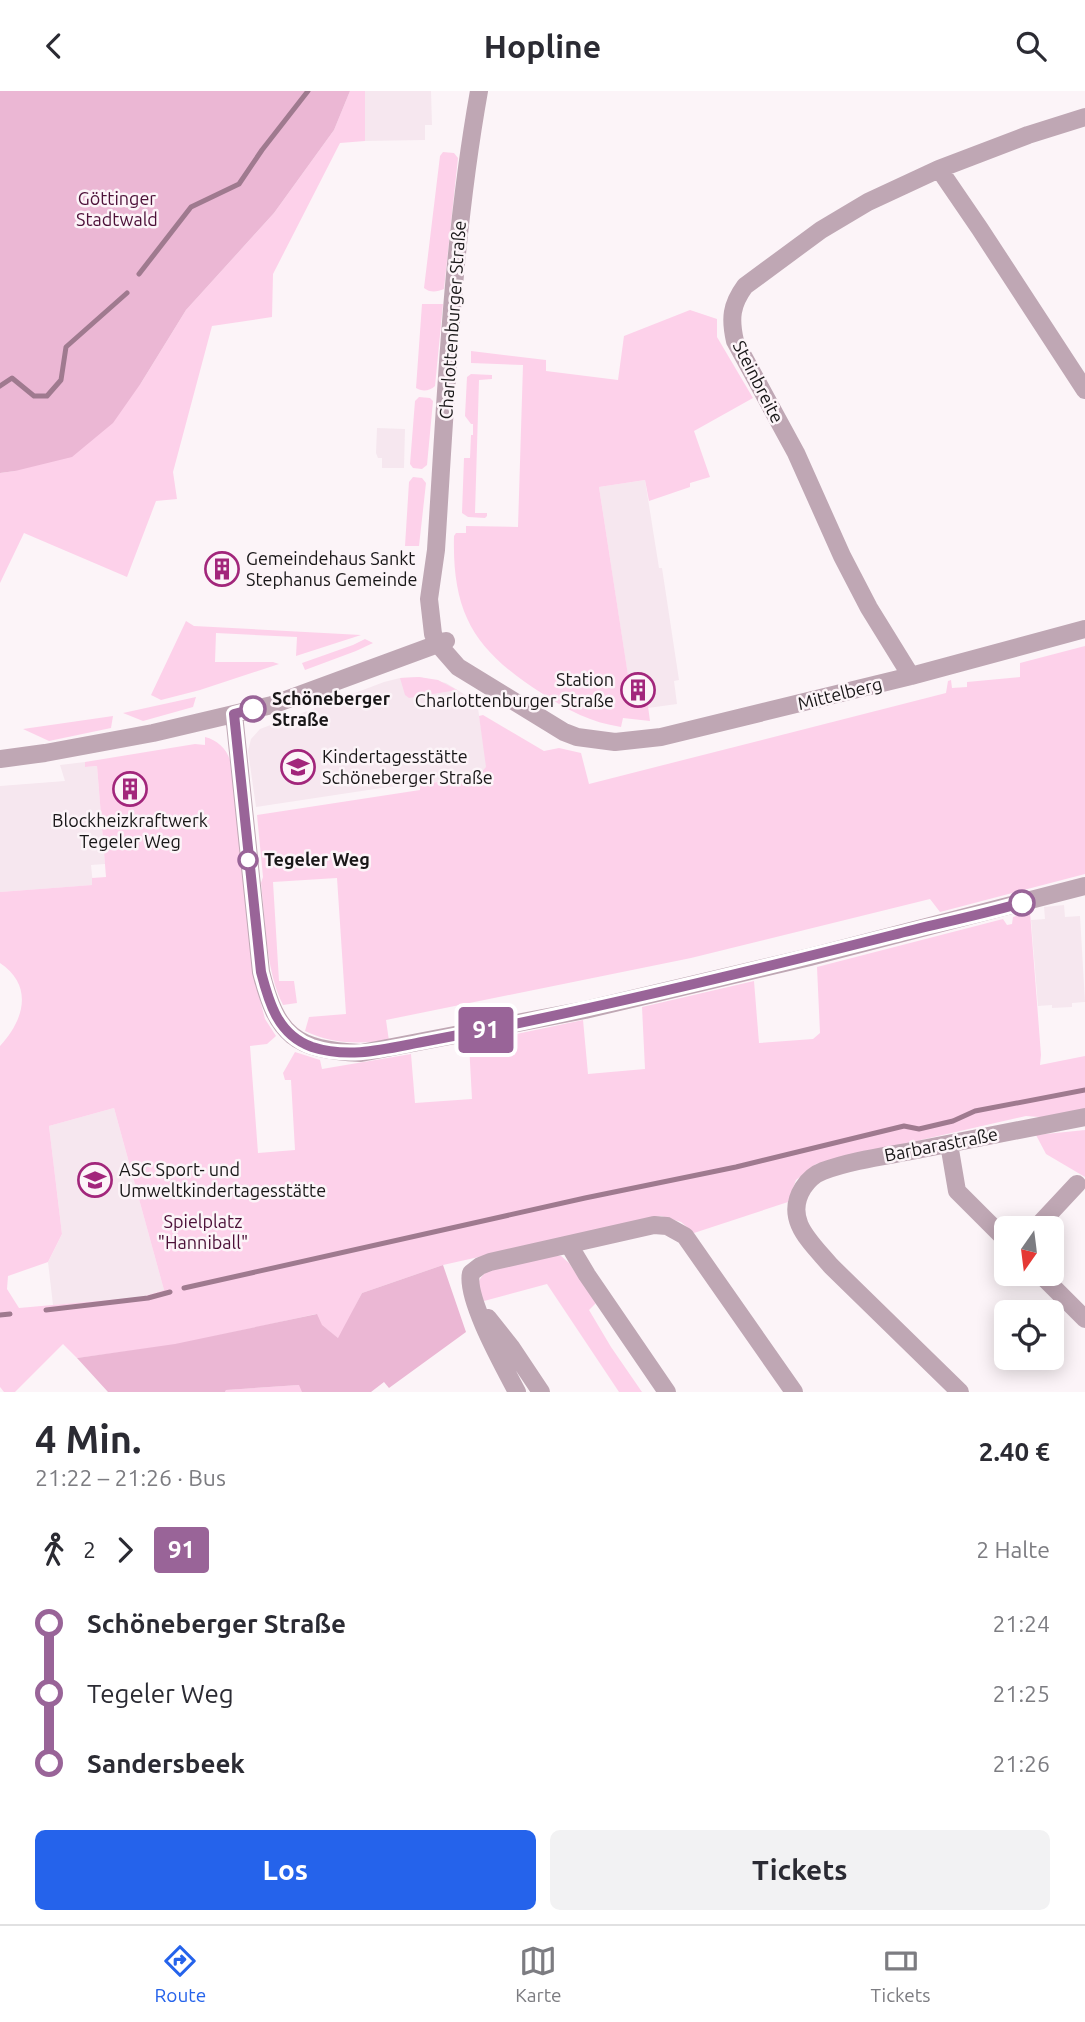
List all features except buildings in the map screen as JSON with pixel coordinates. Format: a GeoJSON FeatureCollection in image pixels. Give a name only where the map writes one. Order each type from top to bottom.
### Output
{"type":"FeatureCollection","features":[{"type":"Feature","properties":{"kind":"street","name":"Charlottenburger Straße"},"geometry":{"type":"LineString","coordinates":[[440,637],[436,599],[436,550],[460,222],[468,151],[479,91]]}},
{"type":"Feature","properties":{"kind":"street","name":"Steinbreite"},"geometry":{"type":"LineString","coordinates":[[911,676],[869,608],[842,556],[796,453],[735,341],[731,313],[745,286],[821,230],[868,202],[939,169],[1028,135],[1085,117]]}},
{"type":"Feature","properties":{"kind":"street"},"geometry":{"type":"LineString","coordinates":[[939,169],[1085,390]]}},
{"type":"Feature","properties":{"kind":"street","name":"Mittelberg"},"geometry":{"type":"LineString","coordinates":[[440,637],[458,667],[565,732],[592,740],[632,742],[911,676],[1085,629]]}},
{"type":"Feature","properties":{"kind":"street"},"geometry":{"type":"LineString","coordinates":[[0,759],[143,734],[284,701],[386,664],[440,637]]}},
{"type":"Feature","properties":{"kind":"street"},"geometry":{"type":"LineString","coordinates":[[234,714],[260,959],[268,999],[279,1021],[292,1038],[334,1052],[360,1053],[584,1010],[810,957],[1085,886]]}},
{"type":"Feature","properties":{"kind":"street","name":"Barbarastraße"},"geometry":{"type":"LineString","coordinates":[[960,1392],[831,1266],[806,1235],[796,1218],[797,1203],[803,1188],[822,1171],[864,1160],[1085,1117]]}},
{"type":"Feature","properties":{"kind":"street"},"geometry":{"type":"LineString","coordinates":[[949,1144],[957,1191],[994,1228]]}},
{"type":"Feature","properties":{"kind":"street"},"geometry":{"type":"LineString","coordinates":[[1047,1216],[1077,1184]]}},
{"type":"Feature","properties":{"kind":"street"},"geometry":{"type":"LineString","coordinates":[[517,1392],[475,1302],[469,1280],[471,1273],[480,1266],[648,1226],[667,1226],[685,1236],[794,1392]]}},
{"type":"Feature","properties":{"kind":"street"},"geometry":{"type":"LineString","coordinates":[[569,1245],[667,1392]]}},
{"type":"Feature","properties":{"kind":"street"},"geometry":{"type":"LineString","coordinates":[[1052,1286],[1085,1319]]}},
{"type":"Feature","properties":{"kind":"street"},"geometry":{"type":"LineString","coordinates":[[475,1302],[511,1347],[541,1392]]}},
{"type":"Feature","properties":{"kind":"shaded area"},"geometry":{"type":"Polygon","coordinates":[[[365,91],[431,91],[432,125],[425,125],[425,140],[365,141],[365,91]]]}},
{"type":"Feature","properties":{"kind":"shaded area"},"geometry":{"type":"Polygon","coordinates":[[[377,428],[405,429],[404,468],[382,468],[382,458],[378,458],[376,453],[377,428]]]}},
{"type":"Feature","properties":{"kind":"shaded area"},"geometry":{"type":"Polygon","coordinates":[[[645,480],[679,680],[674,681],[677,704],[648,708],[647,700],[632,702],[599,487],[645,480]]]}},
{"type":"Feature","properties":{"kind":"shaded area"},"geometry":{"type":"Polygon","coordinates":[[[419,677],[446,683],[477,702],[487,767],[479,775],[256,807],[248,751],[251,739],[260,729],[384,682],[419,677]]]}},
{"type":"Feature","properties":{"kind":"shaded area"},"geometry":{"type":"Polygon","coordinates":[[[85,762],[85,767],[97,766],[105,864],[91,865],[93,885],[0,892],[0,786],[65,781],[60,765],[85,762]]]}},
{"type":"Feature","properties":{"kind":"shaded area"},"geometry":{"type":"Polygon","coordinates":[[[1064,905],[1065,917],[1080,916],[1085,1002],[1072,1003],[1072,1007],[1038,1006],[1031,920],[1045,919],[1044,907],[1064,905]]]}},
{"type":"Feature","properties":{"kind":"shaded area","name":"ASC Sport- und Umweltkindertagesstätte"},"geometry":{"type":"Polygon","coordinates":[[[114,1108],[164,1290],[142,1297],[53,1305],[48,1262],[62,1234],[49,1126],[114,1108]]]}},
{"type":"Feature","properties":{"kind":"green space","name":"Göttinger Stadtwald"},"geometry":{"type":"Polygon","coordinates":[[[0,91],[350,91],[334,130],[274,213],[186,310],[113,423],[72,457],[0,473],[0,91]]]}},
{"type":"Feature","properties":{"kind":"green space"},"geometry":{"type":"Polygon","coordinates":[[[350,91],[365,91],[365,141],[340,143],[273,274],[272,317],[212,326],[173,472],[177,499],[156,501],[127,577],[24,533],[0,583],[0,473],[15,471],[141,383],[186,310],[274,213],[334,130],[350,91]]]}},
{"type":"Feature","properties":{"kind":"green space"},"geometry":{"type":"Polygon","coordinates":[[[443,152],[454,153],[458,158],[444,289],[429,291],[424,288],[440,156],[443,152]]]}},
{"type":"Feature","properties":{"kind":"green space"},"geometry":{"type":"Polygon","coordinates":[[[422,304],[443,304],[435,386],[426,390],[416,388],[422,304]]]}},
{"type":"Feature","properties":{"kind":"green space"},"geometry":{"type":"Polygon","coordinates":[[[690,310],[717,319],[717,337],[753,398],[694,431],[710,477],[649,501],[645,480],[599,487],[632,701],[647,699],[650,721],[623,718],[621,727],[571,711],[520,678],[485,647],[464,611],[458,589],[454,536],[456,533],[466,533],[466,526],[518,527],[523,365],[471,363],[471,351],[546,360],[546,371],[618,380],[624,336],[690,310]]]}},
{"type":"Feature","properties":{"kind":"green space"},"geometry":{"type":"Polygon","coordinates":[[[471,374],[492,375],[492,379],[479,380],[475,513],[487,513],[485,518],[468,517],[462,513],[464,458],[470,458],[473,435],[473,424],[465,416],[467,377],[471,374]]]}},
{"type":"Feature","properties":{"kind":"green space"},"geometry":{"type":"Polygon","coordinates":[[[419,397],[433,401],[427,465],[422,469],[413,468],[410,464],[415,401],[419,397]]]}},
{"type":"Feature","properties":{"kind":"green space"},"geometry":{"type":"Polygon","coordinates":[[[413,477],[422,478],[426,483],[419,546],[405,546],[409,482],[413,477]]]}},
{"type":"Feature","properties":{"kind":"green space"},"geometry":{"type":"Polygon","coordinates":[[[186,621],[194,626],[361,635],[296,656],[297,637],[216,633],[215,662],[279,664],[161,700],[151,695],[186,621]]]}},
{"type":"Feature","properties":{"kind":"green space"},"geometry":{"type":"Polygon","coordinates":[[[365,639],[373,643],[305,670],[302,663],[365,639]]]}},
{"type":"Feature","properties":{"kind":"green space"},"geometry":{"type":"Polygon","coordinates":[[[1085,646],[1085,874],[940,912],[930,899],[691,958],[386,1020],[389,1041],[357,1042],[326,1039],[305,1031],[309,1017],[346,1014],[337,878],[273,882],[279,981],[294,981],[297,1003],[283,1005],[277,992],[267,945],[257,815],[420,790],[420,785],[479,775],[486,767],[479,716],[483,715],[544,751],[559,748],[581,753],[589,784],[946,693],[948,681],[951,680],[952,688],[967,687],[967,682],[1020,677],[1020,663],[1085,646]]]}},
{"type":"Feature","properties":{"kind":"green space"},"geometry":{"type":"Polygon","coordinates":[[[400,678],[438,680],[457,690],[409,698],[405,695],[400,678]]]}},
{"type":"Feature","properties":{"kind":"green space"},"geometry":{"type":"Polygon","coordinates":[[[196,697],[193,707],[143,721],[123,713],[196,697]]]}},
{"type":"Feature","properties":{"kind":"green space"},"geometry":{"type":"Polygon","coordinates":[[[113,716],[111,728],[49,741],[23,729],[113,716]]]}},
{"type":"Feature","properties":{"kind":"green space","name":"Spielplatz \"Hanniball\""},"geometry":{"type":"Polygon","coordinates":[[[205,737],[213,740],[223,748],[230,760],[254,977],[265,1019],[276,1036],[267,1044],[250,1046],[258,1153],[295,1150],[291,1080],[285,1080],[283,1073],[295,1052],[320,1060],[322,1069],[411,1054],[415,1103],[472,1099],[469,1044],[583,1020],[588,1074],[645,1069],[642,1007],[754,981],[759,1043],[813,1039],[820,1033],[817,967],[1003,919],[1007,925],[1012,924],[1013,917],[1030,912],[1040,1065],[1085,1056],[1085,1111],[1053,1118],[1026,1116],[816,1164],[796,1180],[788,1202],[694,1233],[681,1222],[661,1216],[443,1265],[362,1293],[339,1339],[324,1327],[367,1392],[225,1392],[299,1385],[321,1324],[316,1314],[175,1345],[77,1358],[63,1344],[15,1392],[4,1392],[0,1387],[0,1046],[15,1025],[22,1003],[18,982],[0,963],[0,892],[92,885],[92,878],[106,877],[97,766],[85,767],[85,762],[195,744],[205,745],[205,737]],[[114,1108],[49,1126],[62,1234],[48,1262],[8,1276],[7,1289],[19,1308],[142,1297],[164,1290],[114,1108]]]}},
{"type":"Feature","properties":{"kind":"green space"},"geometry":{"type":"Polygon","coordinates":[[[1085,1130],[1085,1177],[1046,1154],[1036,1135],[1085,1130]]]}},
{"type":"Feature","properties":{"kind":"green space"},"geometry":{"type":"Polygon","coordinates":[[[548,1256],[561,1256],[569,1263],[596,1303],[589,1310],[642,1392],[619,1392],[547,1284],[484,1301],[479,1283],[490,1269],[548,1256]]]}},
{"type":"Feature","properties":{"kind":"green space"},"geometry":{"type":"Polygon","coordinates":[[[443,1265],[466,1332],[389,1388],[384,1382],[371,1392],[302,1392],[299,1385],[225,1392],[108,1392],[77,1358],[175,1344],[317,1314],[322,1325],[338,1338],[362,1293],[443,1265]]]}},
{"type":"Feature","properties":{"kind":"waterway"},"geometry":{"type":"LineString","coordinates":[[139,274],[191,207],[239,184],[308,91]]}},
{"type":"Feature","properties":{"kind":"waterway"},"geometry":{"type":"LineString","coordinates":[[0,386],[12,378],[34,396],[47,396],[61,380],[66,347],[127,293]]}},
{"type":"Feature","properties":{"kind":"waterway"},"geometry":{"type":"LineString","coordinates":[[184,1288],[736,1167],[904,1126],[919,1129],[953,1121],[975,1111],[1085,1090]]}},
{"type":"Feature","properties":{"kind":"waterway"},"geometry":{"type":"LineString","coordinates":[[46,1310],[148,1298],[170,1292]]}},
{"type":"Feature","properties":{"kind":"waterway"},"geometry":{"type":"LineString","coordinates":[[0,1315],[10,1314]]}},
{"type":"Feature","properties":{"kind":"bus line","name":"91"},"geometry":{"type":"LineString","coordinates":[[253,709],[234,714],[261,972],[268,999],[279,1021],[292,1038],[334,1052],[360,1053],[584,1010],[810,957],[1022,903]]}},
{"type":"Feature","properties":{"kind":"place","name":"Gemeindehaus Sankt Stephanus Gemeinde"},"geometry":{"type":"Point","coordinates":[222,569]}},
{"type":"Feature","properties":{"kind":"place","name":"Station Charlottenburger Straße"},"geometry":{"type":"Point","coordinates":[638,690]}},
{"type":"Feature","properties":{"kind":"place","name":"Schöneberger Straße"},"geometry":{"type":"Point","coordinates":[253,709]}},
{"type":"Feature","properties":{"kind":"place","name":"Kindertagesstätte Schöneberger Straße"},"geometry":{"type":"Point","coordinates":[298,767]}},
{"type":"Feature","properties":{"kind":"place","name":"Blockheizkraftwerk Tegeler Weg"},"geometry":{"type":"Point","coordinates":[130,789]}},
{"type":"Feature","properties":{"kind":"place","name":"Tegeler Weg"},"geometry":{"type":"Point","coordinates":[248,860]}},
{"type":"Feature","properties":{"kind":"place","name":"ASC Sport- und Umweltkindertagesstätte"},"geometry":{"type":"Point","coordinates":[95,1180]}}]}
